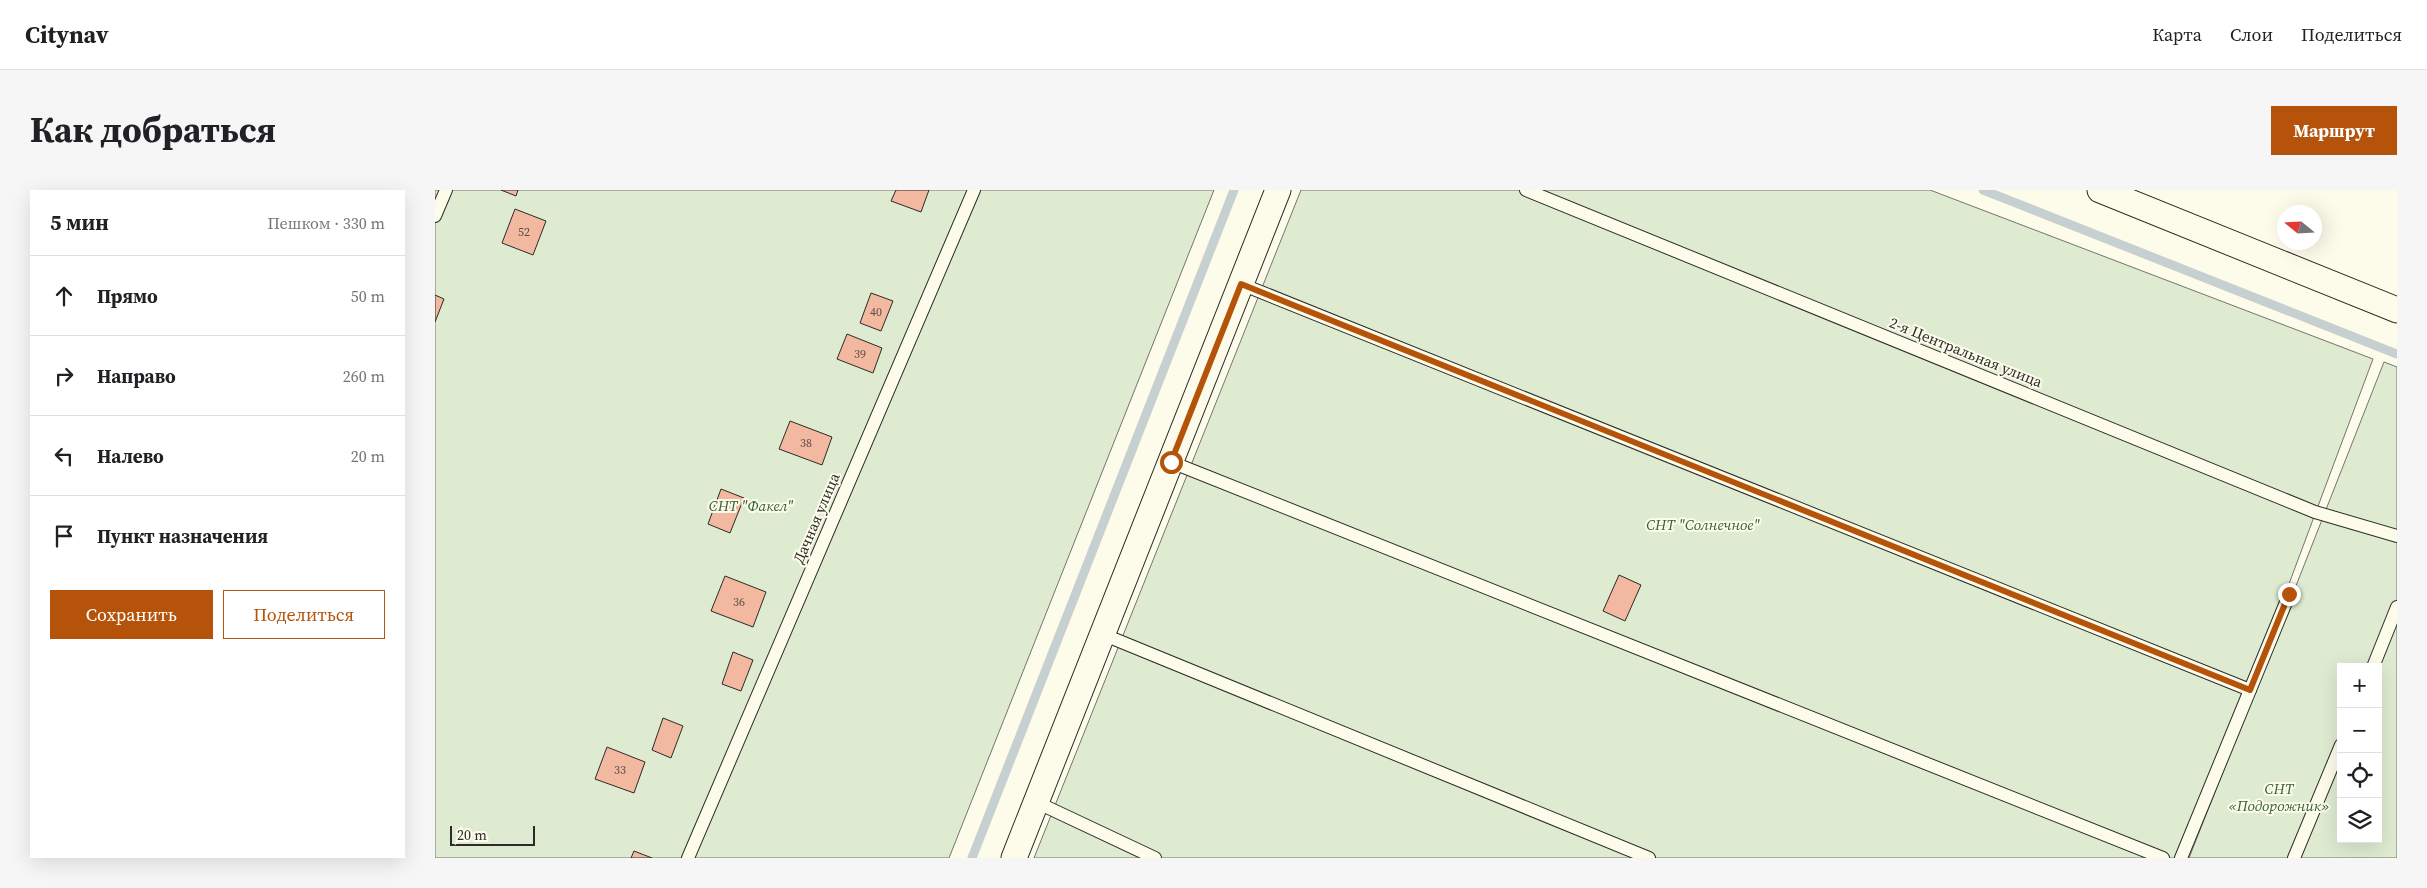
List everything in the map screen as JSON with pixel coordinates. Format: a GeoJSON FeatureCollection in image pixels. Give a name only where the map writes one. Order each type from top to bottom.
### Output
{"type":"FeatureCollection","features":[{"type":"Feature","properties":{"kind":"street"},"geometry":{"type":"LineString","coordinates":[[1014,858],[1278,190]]}},
{"type":"Feature","properties":{"kind":"street"},"geometry":{"type":"LineString","coordinates":[[2100,190],[2397,310]]}},
{"type":"Feature","properties":{"kind":"lane"},"geometry":{"type":"LineString","coordinates":[[435,216],[446,190]]}},
{"type":"Feature","properties":{"kind":"lane","name":"Дачная улица"},"geometry":{"type":"LineString","coordinates":[[688,858],[974,190]]}},
{"type":"Feature","properties":{"kind":"lane","name":"2-я Центральная улица"},"geometry":{"type":"LineString","coordinates":[[1525,190],[2315,512],[2397,536]]}},
{"type":"Feature","properties":{"kind":"lane"},"geometry":{"type":"LineString","coordinates":[[1241,284],[2250,690]]}},
{"type":"Feature","properties":{"kind":"lane"},"geometry":{"type":"LineString","coordinates":[[1171,462],[2163,858]]}},
{"type":"Feature","properties":{"kind":"lane"},"geometry":{"type":"LineString","coordinates":[[2181,858],[2289,594]]}},
{"type":"Feature","properties":{"kind":"lane"},"geometry":{"type":"LineString","coordinates":[[2375,663],[2397,607]]}},
{"type":"Feature","properties":{"kind":"lane"},"geometry":{"type":"LineString","coordinates":[[1102,634],[1649,858]]}},
{"type":"Feature","properties":{"kind":"lane"},"geometry":{"type":"LineString","coordinates":[[2295,858],[2338,753]]}},
{"type":"Feature","properties":{"kind":"lane"},"geometry":{"type":"LineString","coordinates":[[1036,802],[1155,858]]}},
{"type":"Feature","properties":{"kind":"green space","name":"СНТ \"Факел\""},"geometry":{"type":"Polygon","coordinates":[[[435,190],[1214,190],[949,858],[435,858],[435,190]]]}},
{"type":"Feature","properties":{"kind":"green space","name":"СНТ \"Солнечное\""},"geometry":{"type":"Polygon","coordinates":[[[1301,190],[1930,190],[2373,359],[2240,715],[2179,858],[1034,858],[1301,190]]]}},
{"type":"Feature","properties":{"kind":"green space","name":"СНТ «Подорожник»"},"geometry":{"type":"Polygon","coordinates":[[[2384,362],[2397,367],[2397,858],[2189,858],[2384,362]]]}},
{"type":"Feature","properties":{"kind":"building"},"geometry":{"type":"Polygon","coordinates":[[[501,190],[518,190],[516,196],[501,190]]]}},
{"type":"Feature","properties":{"kind":"building"},"geometry":{"type":"Polygon","coordinates":[[[896,190],[929,190],[921,212],[891,201],[896,190]]]}},
{"type":"Feature","properties":{"kind":"building"},"geometry":{"type":"Polygon","coordinates":[[[515,209],[546,221],[533,255],[502,243],[515,209]]]}},
{"type":"Feature","properties":{"kind":"building"},"geometry":{"type":"Polygon","coordinates":[[[871,293],[893,301],[881,331],[860,323],[871,293]]]}},
{"type":"Feature","properties":{"kind":"building"},"geometry":{"type":"Polygon","coordinates":[[[435,295],[444,299],[435,322],[435,295]]]}},
{"type":"Feature","properties":{"kind":"building"},"geometry":{"type":"Polygon","coordinates":[[[847,334],[882,348],[873,373],[837,359],[847,334]]]}},
{"type":"Feature","properties":{"kind":"building"},"geometry":{"type":"Polygon","coordinates":[[[790,421],[832,437],[822,465],[779,449],[790,421]]]}},
{"type":"Feature","properties":{"kind":"building"},"geometry":{"type":"Polygon","coordinates":[[[721,489],[744,498],[730,533],[708,524],[721,489]]]}},
{"type":"Feature","properties":{"kind":"building"},"geometry":{"type":"Polygon","coordinates":[[[1619,575],[1641,585],[1625,621],[1603,611],[1619,575]]]}},
{"type":"Feature","properties":{"kind":"building"},"geometry":{"type":"Polygon","coordinates":[[[725,576],[766,592],[753,627],[711,611],[725,576]]]}},
{"type":"Feature","properties":{"kind":"building"},"geometry":{"type":"Polygon","coordinates":[[[733,652],[753,660],[741,691],[722,684],[733,652]]]}},
{"type":"Feature","properties":{"kind":"building"},"geometry":{"type":"Polygon","coordinates":[[[663,718],[683,726],[671,758],[652,750],[663,718]]]}},
{"type":"Feature","properties":{"kind":"building"},"geometry":{"type":"Polygon","coordinates":[[[607,747],[645,762],[634,793],[595,779],[607,747]]]}},
{"type":"Feature","properties":{"kind":"building"},"geometry":{"type":"Polygon","coordinates":[[[634,851],[652,858],[631,858],[634,851]]]}},
{"type":"Feature","properties":{"kind":"waterway"},"geometry":{"type":"LineString","coordinates":[[972,858],[1234,190]]}},
{"type":"Feature","properties":{"kind":"waterway"},"geometry":{"type":"LineString","coordinates":[[1983,190],[2397,354]]}},
{"type":"Feature","properties":{"kind":"route"},"geometry":{"type":"LineString","coordinates":[[1171,462],[1241,284],[2250,690],[2289,594]]}}]}
